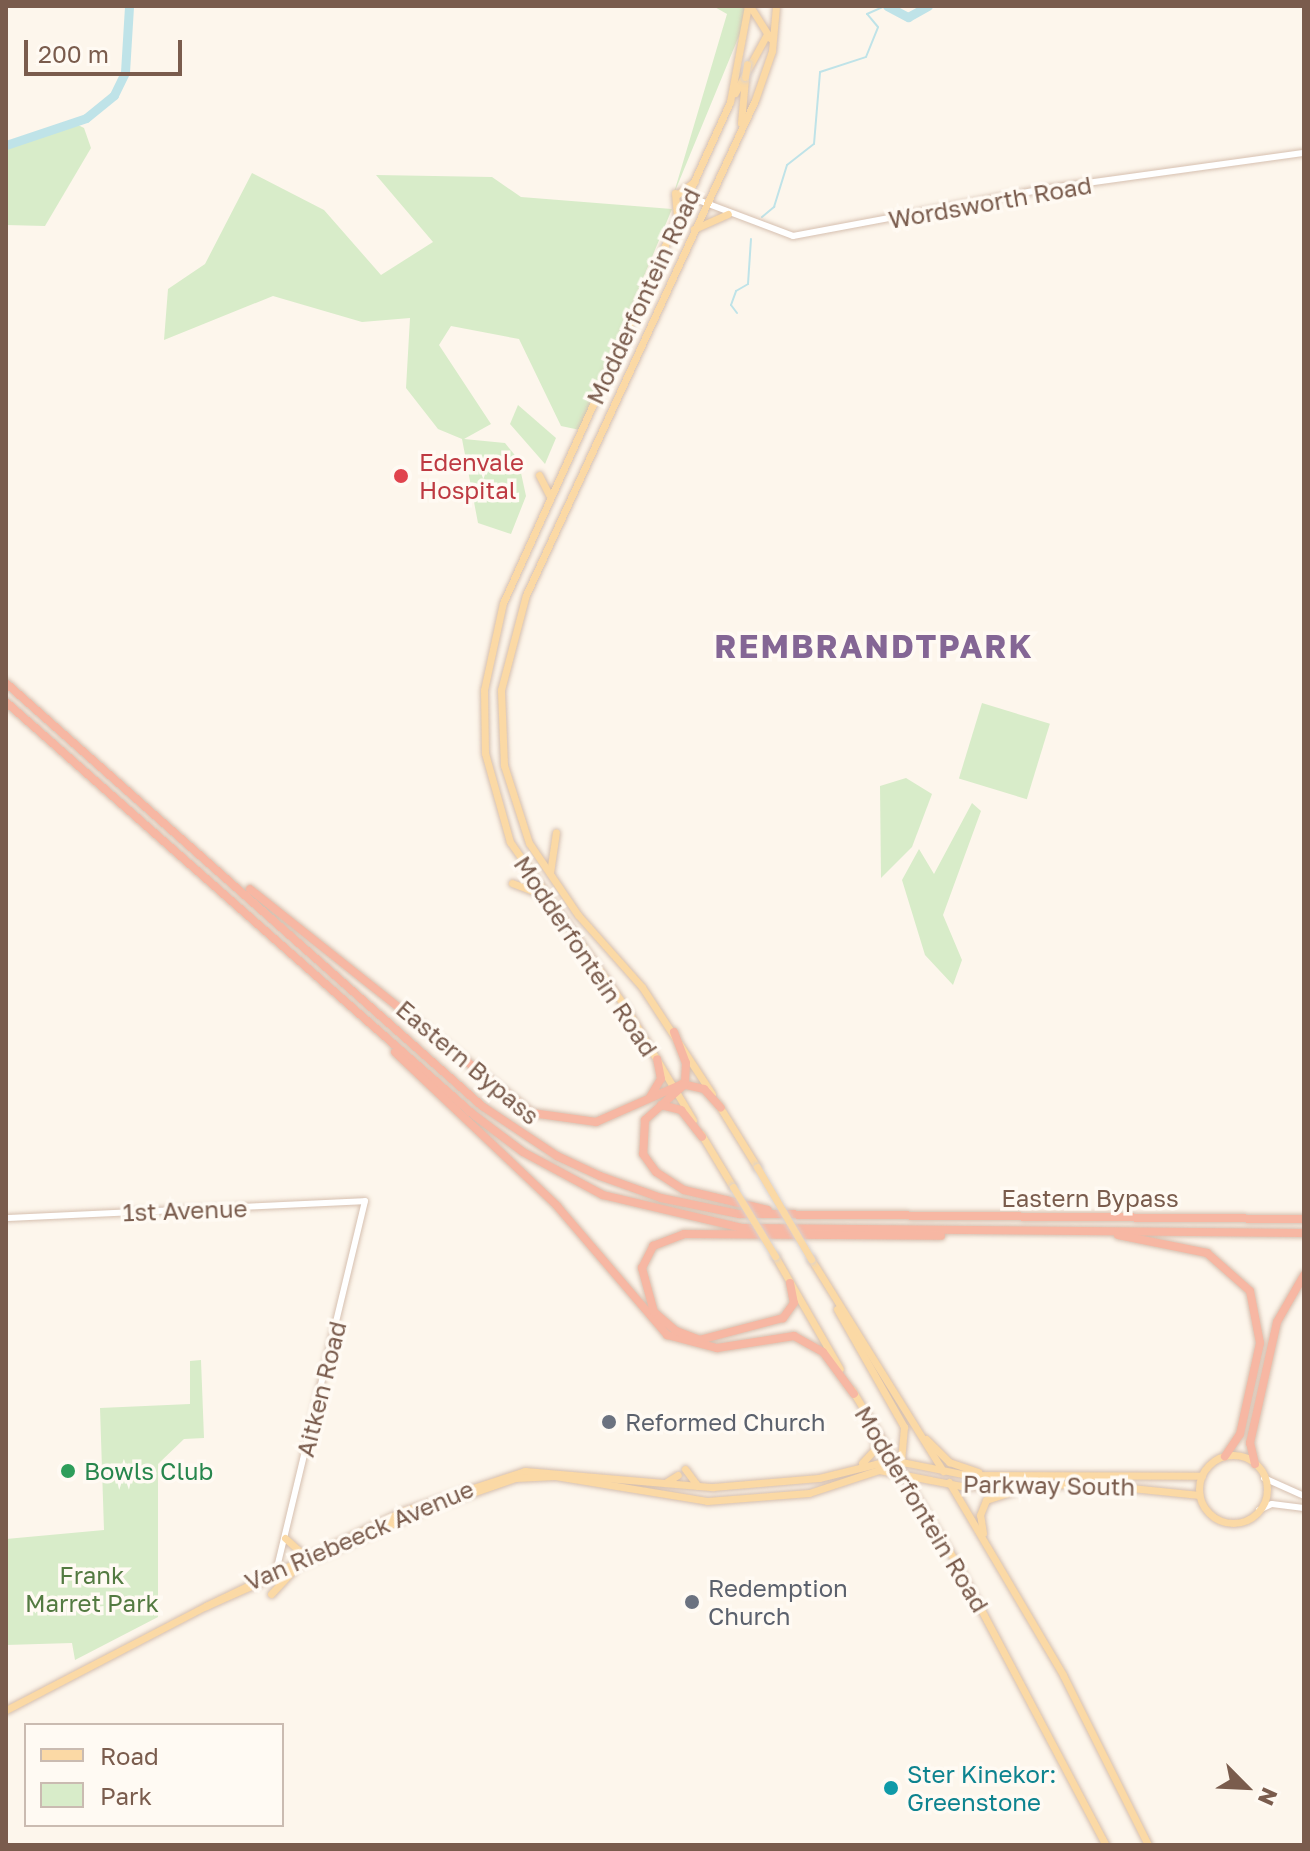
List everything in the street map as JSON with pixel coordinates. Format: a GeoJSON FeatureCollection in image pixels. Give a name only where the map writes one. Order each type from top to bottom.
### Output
{"type":"FeatureCollection","features":[{"type":"Feature","properties":{"kind":"highway","name":"Eastern Bypass"},"geometry":{"type":"LineString","coordinates":[[6,683],[184,836],[474,1098],[557,1156],[661,1198],[707,1209],[837,1216],[1304,1219]]}},
{"type":"Feature","properties":{"kind":"highway","name":"Eastern Bypass"},"geometry":{"type":"LineString","coordinates":[[6,702],[499,1135],[603,1195],[743,1228],[1304,1233]]}},
{"type":"Feature","properties":{"kind":"highway"},"geometry":{"type":"LineString","coordinates":[[184,836],[522,1108],[548,1119],[588,1122],[676,1090]]}},
{"type":"Feature","properties":{"kind":"highway"},"geometry":{"type":"LineString","coordinates":[[333,990],[567,1215],[667,1335],[717,1348],[794,1336],[823,1352],[854,1394]]}},
{"type":"Feature","properties":{"kind":"highway"},"geometry":{"type":"LineString","coordinates":[[674,1032],[686,1063],[685,1084]]}},
{"type":"Feature","properties":{"kind":"highway"},"geometry":{"type":"LineString","coordinates":[[644,1104],[660,1083],[657,1059]]}},
{"type":"Feature","properties":{"kind":"highway"},"geometry":{"type":"LineString","coordinates":[[721,1108],[704,1089],[685,1084],[660,1105],[645,1120],[640,1146],[656,1172],[674,1184],[725,1203],[837,1216]]}},
{"type":"Feature","properties":{"kind":"highway"},"geometry":{"type":"LineString","coordinates":[[660,1105],[681,1110],[702,1137]]}},
{"type":"Feature","properties":{"kind":"highway"},"geometry":{"type":"LineString","coordinates":[[1086,1231],[1195,1248],[1218,1259],[1247,1285],[1260,1343],[1240,1434],[1225,1456]]}},
{"type":"Feature","properties":{"kind":"highway"},"geometry":{"type":"LineString","coordinates":[[790,1283],[794,1303],[783,1318],[700,1340],[676,1331],[654,1312],[642,1268],[653,1246],[684,1234],[1041,1232]]}},
{"type":"Feature","properties":{"kind":"highway"},"geometry":{"type":"LineString","coordinates":[[1255,1464],[1250,1443],[1277,1322],[1304,1275]]}},
{"type":"Feature","properties":{"kind":"main road","name":"Modderfontein Road"},"geometry":{"type":"LineString","coordinates":[[749,6],[730,102],[690,197],[548,501],[495,631],[483,732],[500,819],[542,895],[605,976],[775,1256],[899,1472],[958,1566],[1088,1810],[1103,1845]]}},
{"type":"Feature","properties":{"kind":"main road","name":"Modderfontein Road"},"geometry":{"type":"LineString","coordinates":[[749,6],[770,38]]}},
{"type":"Feature","properties":{"kind":"main road","name":"Modderfontein Road"},"geometry":{"type":"LineString","coordinates":[[776,6],[770,38],[740,131],[691,231],[526,595],[506,656],[500,710],[507,781],[529,843],[552,880],[674,1032],[917,1428],[1063,1675],[1148,1845]]}},
{"type":"Feature","properties":{"kind":"main road"},"geometry":{"type":"LineString","coordinates":[[740,131],[747,64],[745,33]]}},
{"type":"Feature","properties":{"kind":"main road"},"geometry":{"type":"LineString","coordinates":[[730,102],[770,38]]}},
{"type":"Feature","properties":{"kind":"main road","name":"Wordsworth Road"},"geometry":{"type":"LineString","coordinates":[[690,197],[728,214],[802,235],[1043,189],[1300,154]]}},
{"type":"Feature","properties":{"kind":"main road"},"geometry":{"type":"LineString","coordinates":[[675,227],[677,193],[698,178]]}},
{"type":"Feature","properties":{"kind":"main road"},"geometry":{"type":"LineString","coordinates":[[691,231],[710,217],[728,214]]}},
{"type":"Feature","properties":{"kind":"main road"},"geometry":{"type":"LineString","coordinates":[[539,475],[548,501]]}},
{"type":"Feature","properties":{"kind":"main road"},"geometry":{"type":"LineString","coordinates":[[552,880],[549,857],[556,832]]}},
{"type":"Feature","properties":{"kind":"main road"},"geometry":{"type":"LineString","coordinates":[[512,883],[542,895]]}},
{"type":"Feature","properties":{"kind":"main road","name":"1st Avenue"},"geometry":{"type":"LineString","coordinates":[[6,1218],[365,1201]]}},
{"type":"Feature","properties":{"kind":"main road","name":"Aitken Road"},"geometry":{"type":"LineString","coordinates":[[276,1571],[365,1201]]}},
{"type":"Feature","properties":{"kind":"main road"},"geometry":{"type":"LineString","coordinates":[[813,1261],[904,1427],[899,1472]]}},
{"type":"Feature","properties":{"kind":"main road"},"geometry":{"type":"LineString","coordinates":[[853,1468],[873,1453],[873,1427]]}},
{"type":"Feature","properties":{"kind":"main road"},"geometry":{"type":"LineString","coordinates":[[917,1428],[949,1462],[985,1474]]}},
{"type":"Feature","properties":{"kind":"main road"},"geometry":{"type":"LineString","coordinates":[[1304,1496],[1264,1478],[1255,1464],[1225,1456],[1202,1476],[1199,1495],[1206,1511],[1223,1522],[1245,1521],[1272,1504],[1304,1508]]}},
{"type":"Feature","properties":{"kind":"main road","name":"Van Riebeeck Avenue"},"geometry":{"type":"LineString","coordinates":[[6,1710],[304,1554],[512,1473],[545,1470],[698,1486],[780,1483],[892,1460],[942,1471],[985,1474],[1202,1476]]}},
{"type":"Feature","properties":{"kind":"main road","name":"Van Riebeeck Avenue"},"geometry":{"type":"LineString","coordinates":[[276,1571],[298,1566],[443,1499],[534,1476],[732,1501],[817,1491],[872,1471],[899,1472]]}},
{"type":"Feature","properties":{"kind":"main road"},"geometry":{"type":"LineString","coordinates":[[663,1484],[682,1472],[698,1486]]}},
{"type":"Feature","properties":{"kind":"main road","name":"Parkway South"},"geometry":{"type":"LineString","coordinates":[[899,1472],[950,1484],[1149,1487],[1199,1495]]}},
{"type":"Feature","properties":{"kind":"main road"},"geometry":{"type":"LineString","coordinates":[[1259,1510],[1264,1478]]}},
{"type":"Feature","properties":{"kind":"main road"},"geometry":{"type":"LineString","coordinates":[[1007,1580],[982,1530],[981,1510],[992,1495],[1038,1486]]}},
{"type":"Feature","properties":{"kind":"main road"},"geometry":{"type":"LineString","coordinates":[[285,1538],[304,1554]]}},
{"type":"Feature","properties":{"kind":"main road"},"geometry":{"type":"LineString","coordinates":[[271,1594],[298,1566]]}},
{"type":"Feature","properties":{"kind":"green space"},"geometry":{"type":"Polygon","coordinates":[[[713,6],[744,6],[746,19],[673,196],[727,14],[713,6]]]}},
{"type":"Feature","properties":{"kind":"green space"},"geometry":{"type":"Polygon","coordinates":[[[74,123],[84,128],[91,148],[45,226],[6,225],[6,149],[21,138],[74,123]]]}},
{"type":"Feature","properties":{"kind":"green space"},"geometry":{"type":"Polygon","coordinates":[[[252,173],[324,210],[381,275],[433,242],[376,175],[492,177],[521,197],[672,209],[580,430],[561,426],[519,339],[451,326],[439,345],[491,424],[464,439],[505,443],[518,459],[526,496],[511,534],[478,523],[462,439],[438,429],[406,388],[410,318],[362,322],[273,296],[164,340],[168,289],[205,264],[252,173]]]}},
{"type":"Feature","properties":{"kind":"green space"},"geometry":{"type":"Polygon","coordinates":[[[518,405],[556,438],[545,464],[510,424],[518,405]]]}},
{"type":"Feature","properties":{"kind":"green space"},"geometry":{"type":"Polygon","coordinates":[[[982,703],[1050,724],[1027,799],[959,779],[982,703]]]}},
{"type":"Feature","properties":{"kind":"green space"},"geometry":{"type":"Polygon","coordinates":[[[906,778],[932,794],[912,847],[881,878],[880,786],[906,778]]]}},
{"type":"Feature","properties":{"kind":"green space"},"geometry":{"type":"Polygon","coordinates":[[[972,803],[981,811],[943,915],[962,960],[953,985],[925,955],[902,880],[919,849],[934,874],[972,803]]]}},
{"type":"Feature","properties":{"kind":"green space","name":"Frank Marret Park"},"geometry":{"type":"Polygon","coordinates":[[[201,1360],[204,1438],[184,1439],[158,1464],[158,1617],[75,1660],[72,1643],[6,1645],[6,1539],[104,1530],[100,1408],[190,1404],[190,1361],[201,1360]]]}},
{"type":"Feature","properties":{"kind":"waterway"},"geometry":{"type":"LineString","coordinates":[[6,145],[86,118],[114,95],[125,72],[129,6]]}},
{"type":"Feature","properties":{"kind":"waterway"},"geometry":{"type":"LineString","coordinates":[[762,217],[774,207],[787,165],[814,144],[820,72],[866,57],[878,27],[867,14],[885,6]]}},
{"type":"Feature","properties":{"kind":"waterway"},"geometry":{"type":"LineString","coordinates":[[887,6],[908,17],[928,6]]}},
{"type":"Feature","properties":{"kind":"waterway"},"geometry":{"type":"LineString","coordinates":[[737,313],[731,305],[736,291],[748,284],[751,239]]}},
{"type":"Feature","properties":{"kind":"place","name":"Edenvale Hospital"},"geometry":{"type":"Point","coordinates":[401,476]}},
{"type":"Feature","properties":{"kind":"place","name":"Reformed Church"},"geometry":{"type":"Point","coordinates":[609,1422]}},
{"type":"Feature","properties":{"kind":"place","name":"Bowls Club"},"geometry":{"type":"Point","coordinates":[68,1471]}},
{"type":"Feature","properties":{"kind":"place","name":"Redemption Church"},"geometry":{"type":"Point","coordinates":[692,1602]}},
{"type":"Feature","properties":{"kind":"place","name":"Ster Kinekor: Greenstone"},"geometry":{"type":"Point","coordinates":[891,1788]}},
{"type":"Feature","properties":{"kind":"district","name":"REMBRANDTPARK"},"geometry":{"type":"Point","coordinates":[874,646]}}]}
